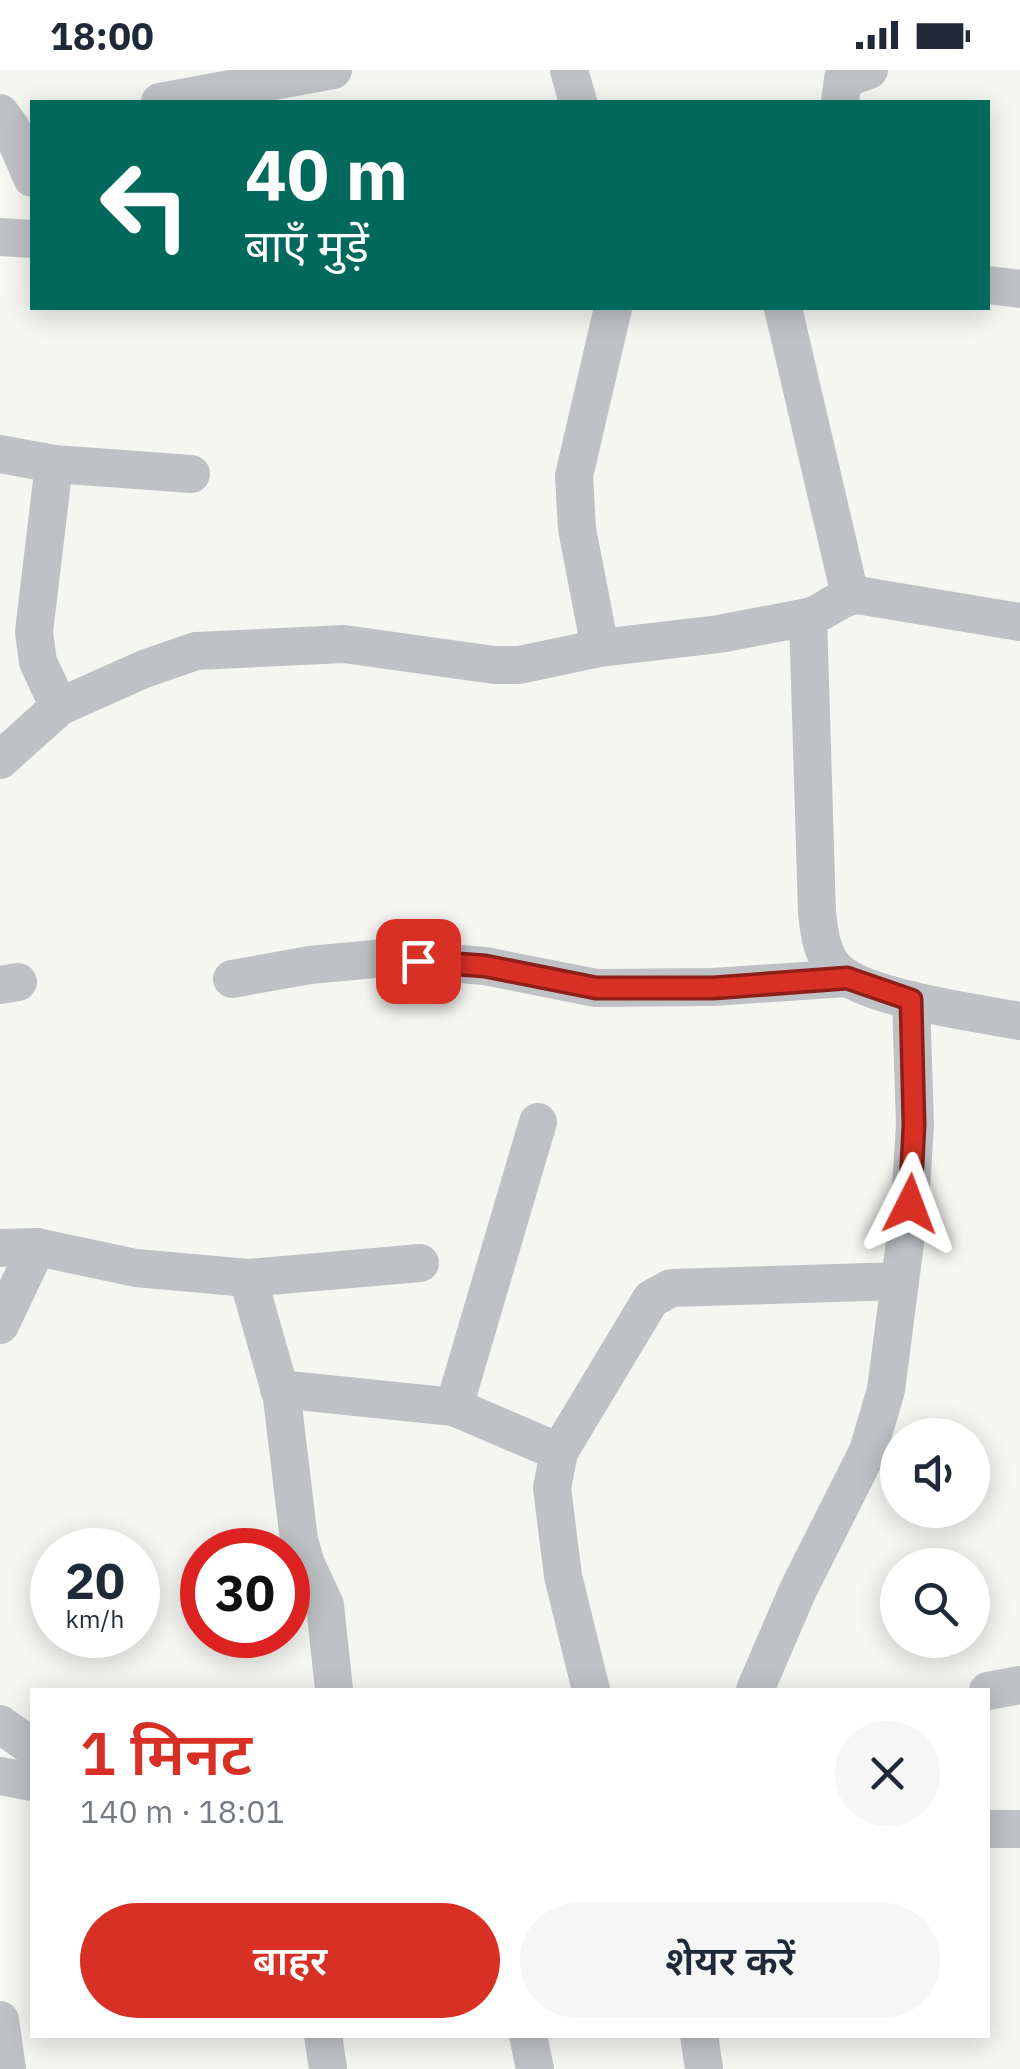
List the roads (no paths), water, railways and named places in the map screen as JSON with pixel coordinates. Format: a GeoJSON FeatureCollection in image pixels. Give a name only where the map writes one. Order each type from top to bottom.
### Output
{"type":"FeatureCollection","features":[{"type":"Feature","properties":{"kind":"street"},"geometry":{"type":"LineString","coordinates":[[171,100],[333,70]]}},
{"type":"Feature","properties":{"kind":"street"},"geometry":{"type":"LineString","coordinates":[[569,70],[577,100]]}},
{"type":"Feature","properties":{"kind":"street"},"geometry":{"type":"LineString","coordinates":[[840,100],[843,79],[869,70]]}},
{"type":"Feature","properties":{"kind":"street"},"geometry":{"type":"LineString","coordinates":[[14,122],[30,172]]}},
{"type":"Feature","properties":{"kind":"street"},"geometry":{"type":"LineString","coordinates":[[0,237],[30,239]]}},
{"type":"Feature","properties":{"kind":"street"},"geometry":{"type":"LineString","coordinates":[[990,285],[1020,289]]}},
{"type":"Feature","properties":{"kind":"street"},"geometry":{"type":"LineString","coordinates":[[600,648],[577,529],[574,476],[612,310]]}},
{"type":"Feature","properties":{"kind":"street"},"geometry":{"type":"LineString","coordinates":[[783,310],[850,596]]}},
{"type":"Feature","properties":{"kind":"street"},"geometry":{"type":"LineString","coordinates":[[0,454],[54,464],[190,474]]}},
{"type":"Feature","properties":{"kind":"street"},"geometry":{"type":"LineString","coordinates":[[54,464],[34,632],[38,662],[59,707]]}},
{"type":"Feature","properties":{"kind":"street"},"geometry":{"type":"LineString","coordinates":[[0,760],[59,707],[196,651],[344,644],[494,665],[520,665],[600,648],[719,634],[808,617],[850,596],[1020,622]]}},
{"type":"Feature","properties":{"kind":"street"},"geometry":{"type":"LineString","coordinates":[[808,617],[819,934],[832,966],[847,978],[911,1000],[1020,1022]]}},
{"type":"Feature","properties":{"kind":"street"},"geometry":{"type":"LineString","coordinates":[[232,979],[310,964],[385,958],[485,966],[596,988],[713,988],[847,978]]}},
{"type":"Feature","properties":{"kind":"street"},"geometry":{"type":"LineString","coordinates":[[756,1688],[798,1590],[868,1451],[886,1390],[910,1204],[914,1125],[911,1000]]}},
{"type":"Feature","properties":{"kind":"street"},"geometry":{"type":"LineString","coordinates":[[454,1406],[538,1122]]}},
{"type":"Feature","properties":{"kind":"street"},"geometry":{"type":"LineString","coordinates":[[0,1325],[18,1248],[136,1268],[248,1278],[420,1263]]}},
{"type":"Feature","properties":{"kind":"street"},"geometry":{"type":"LineString","coordinates":[[248,1278],[279,1389],[300,1540],[306,1564],[325,1605],[334,1688]]}},
{"type":"Feature","properties":{"kind":"street"},"geometry":{"type":"LineString","coordinates":[[590,1688],[562,1576],[552,1488],[559,1452],[650,1299],[663,1290],[900,1282]]}},
{"type":"Feature","properties":{"kind":"street"},"geometry":{"type":"LineString","coordinates":[[279,1389],[454,1406],[559,1452]]}},
{"type":"Feature","properties":{"kind":"street"},"geometry":{"type":"LineString","coordinates":[[990,1690],[1020,1684]]}},
{"type":"Feature","properties":{"kind":"street"},"geometry":{"type":"LineString","coordinates":[[0,1724],[30,1746]]}},
{"type":"Feature","properties":{"kind":"street"},"geometry":{"type":"LineString","coordinates":[[0,1776],[30,1782]]}},
{"type":"Feature","properties":{"kind":"street"},"geometry":{"type":"LineString","coordinates":[[990,1829],[1020,1829]]}},
{"type":"Feature","properties":{"kind":"street"},"geometry":{"type":"LineString","coordinates":[[0,2020],[8,2069]]}},
{"type":"Feature","properties":{"kind":"street"},"geometry":{"type":"LineString","coordinates":[[323,2038],[328,2069]]}},
{"type":"Feature","properties":{"kind":"street"},"geometry":{"type":"LineString","coordinates":[[529,2038],[535,2069]]}},
{"type":"Feature","properties":{"kind":"street"},"geometry":{"type":"LineString","coordinates":[[699,2038],[704,2069]]}}]}
